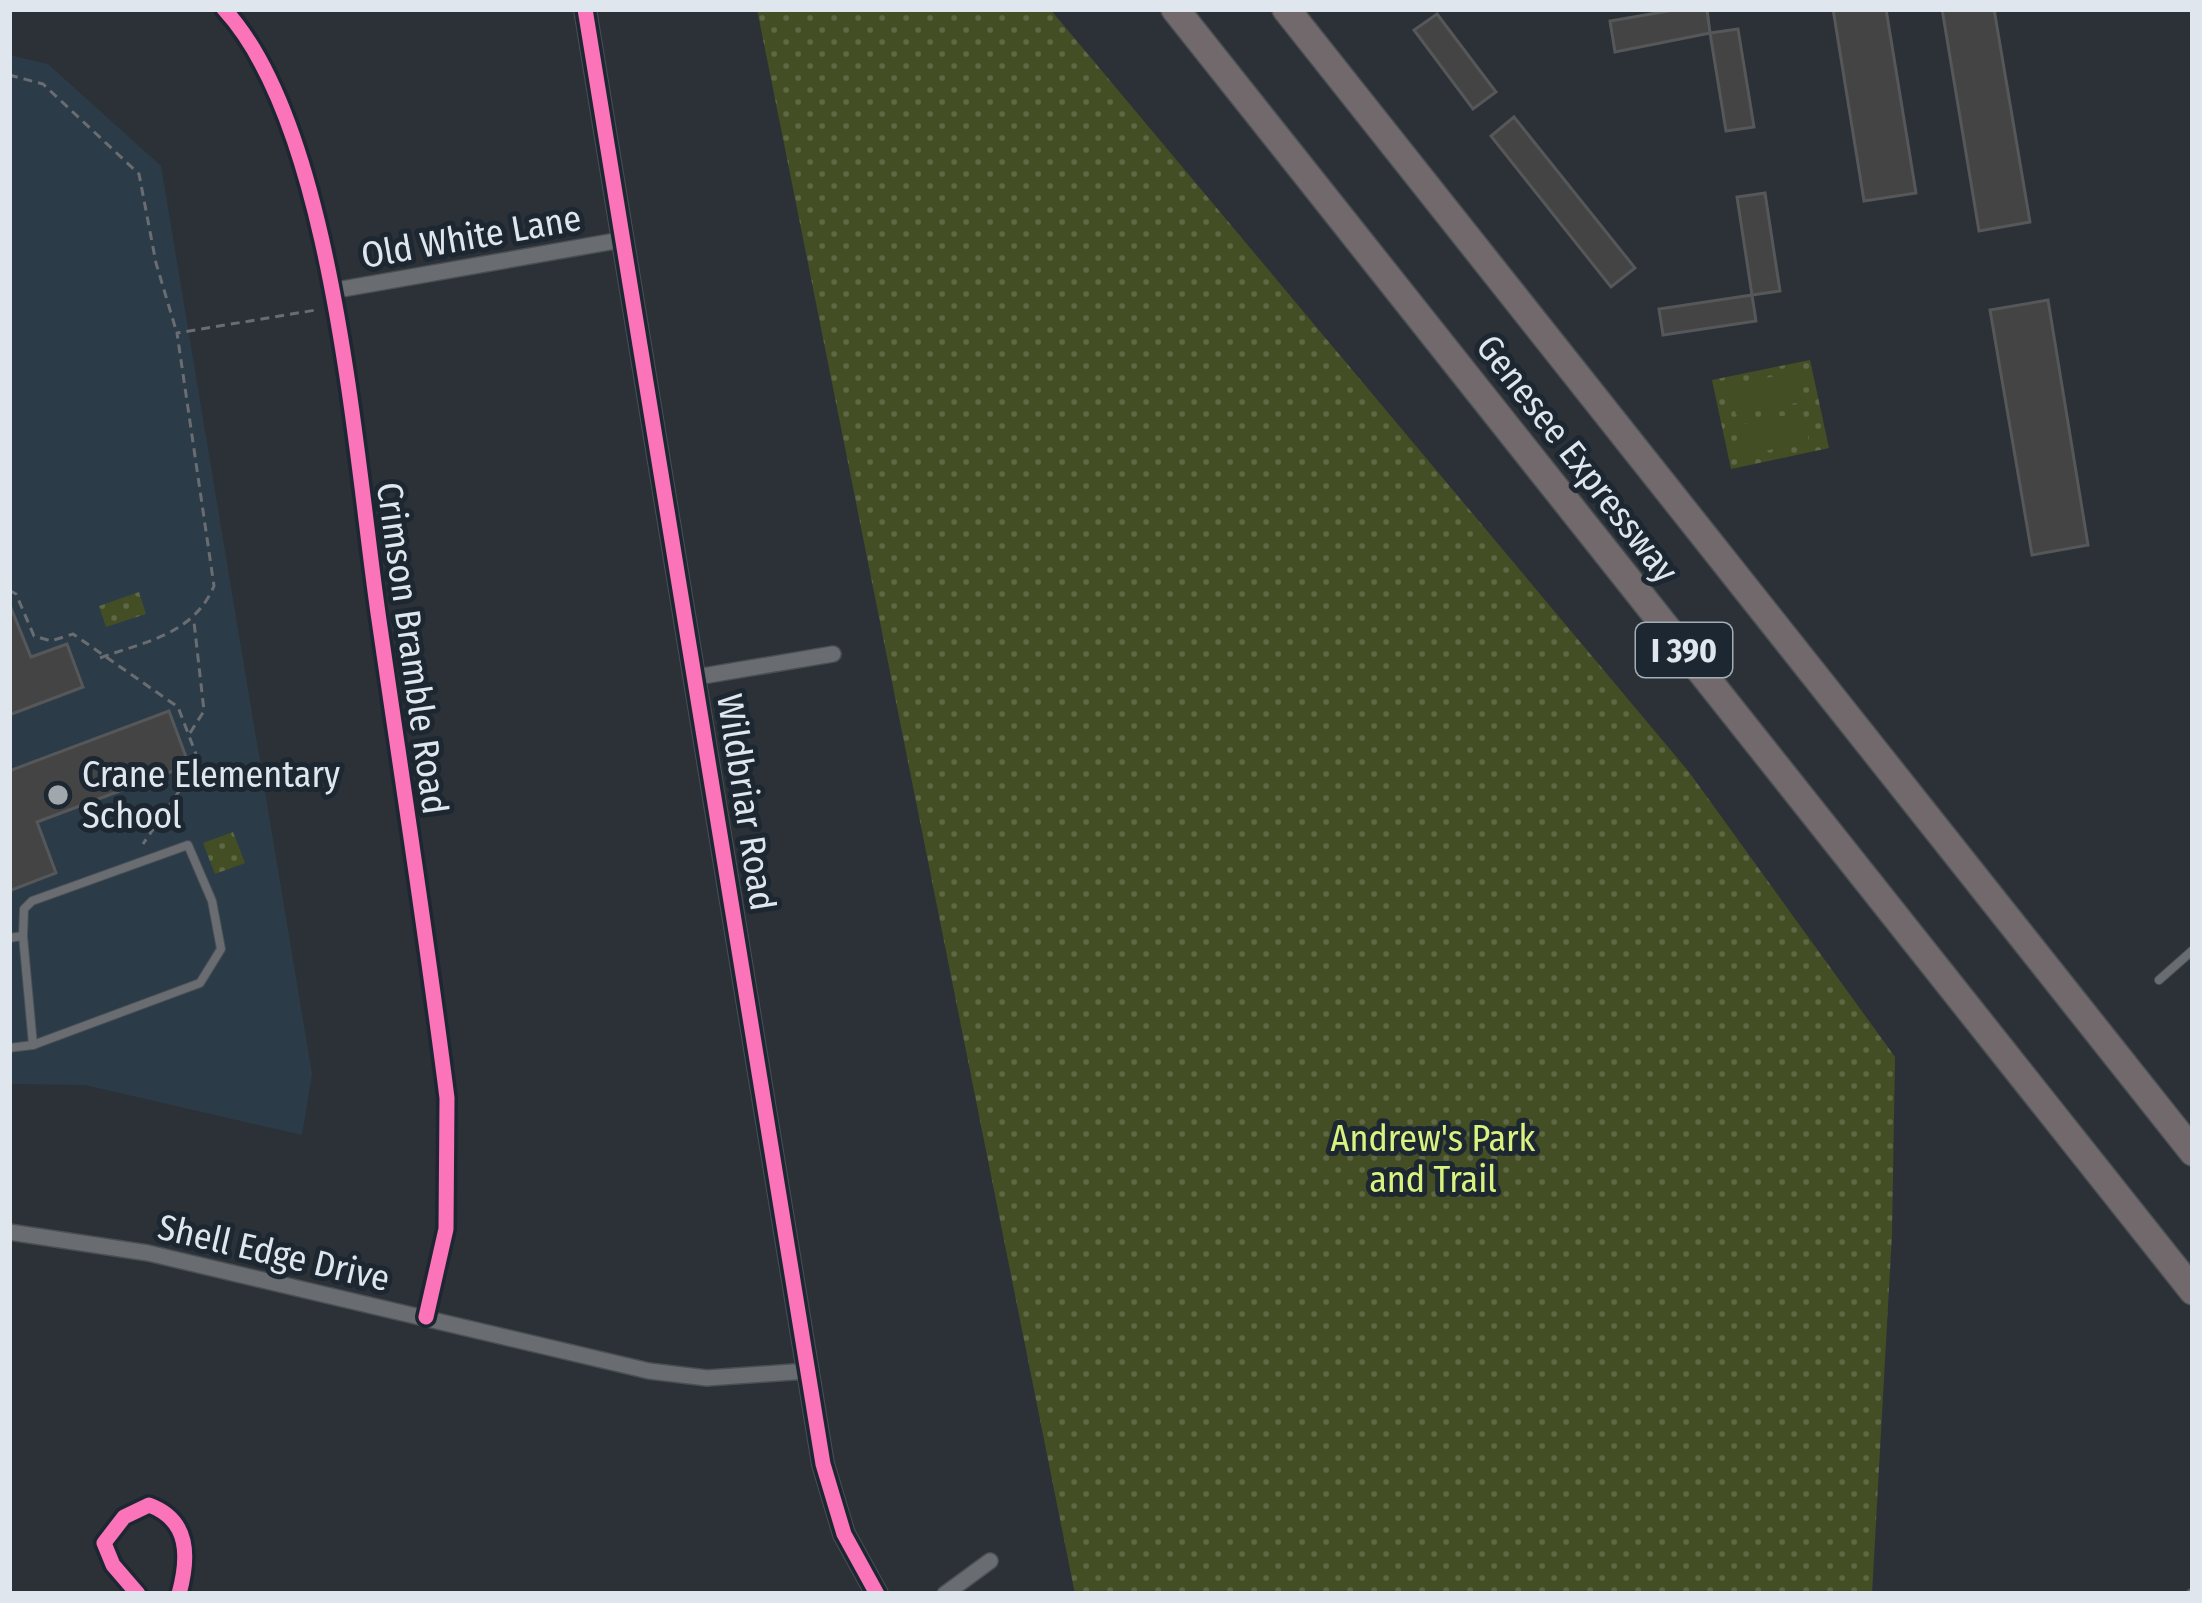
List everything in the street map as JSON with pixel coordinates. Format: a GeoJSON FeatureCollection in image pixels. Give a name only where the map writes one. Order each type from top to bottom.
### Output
{"type":"FeatureCollection","features":[{"type":"Feature","properties":{"kind":"highway","name":"Genesee Expressway"},"geometry":{"type":"LineString","coordinates":[[1175,9],[2193,1291]]}},
{"type":"Feature","properties":{"kind":"highway","name":"Genesee Expressway"},"geometry":{"type":"LineString","coordinates":[[1286,9],[2193,1152]]}},
{"type":"Feature","properties":{"kind":"street","name":"Crimson Bramble Road"},"geometry":{"type":"LineString","coordinates":[[224,9],[255,48],[285,107],[333,299],[447,1098],[446,1228],[426,1317]]}},
{"type":"Feature","properties":{"kind":"street","name":"Wildbriar Road"},"geometry":{"type":"LineString","coordinates":[[584,9],[831,1503],[861,1571],[877,1594]]}},
{"type":"Feature","properties":{"kind":"street","name":"Old White Lane"},"geometry":{"type":"LineString","coordinates":[[333,299],[621,240]]}},
{"type":"Feature","properties":{"kind":"street"},"geometry":{"type":"LineString","coordinates":[[697,677],[833,654]]}},
{"type":"Feature","properties":{"kind":"street","name":"Shell Edge Drive"},"geometry":{"type":"LineString","coordinates":[[9,1232],[148,1253],[682,1376],[807,1371]]}},
{"type":"Feature","properties":{"kind":"street"},"geometry":{"type":"LineString","coordinates":[[138,1594],[113,1565],[104,1543],[124,1516],[149,1505],[176,1522],[183,1537],[185,1571],[178,1594]]}},
{"type":"Feature","properties":{"kind":"street"},"geometry":{"type":"LineString","coordinates":[[945,1594],[990,1561]]}},
{"type":"Feature","properties":{"kind":"lane"},"geometry":{"type":"LineString","coordinates":[[9,1048],[33,1045],[200,983],[217,962],[220,934],[191,847],[27,904],[23,937],[33,1045]]}},
{"type":"Feature","properties":{"kind":"lane"},"geometry":{"type":"LineString","coordinates":[[9,938],[23,937]]}},
{"type":"Feature","properties":{"kind":"lane"},"geometry":{"type":"LineString","coordinates":[[2159,980],[2193,950]]}},
{"type":"Feature","properties":{"kind":"path"},"geometry":{"type":"LineString","coordinates":[[9,75],[43,84],[139,173],[155,262],[177,333],[215,570],[207,602],[194,621],[100,658]]}},
{"type":"Feature","properties":{"kind":"path"},"geometry":{"type":"LineString","coordinates":[[177,333],[333,299]]}},
{"type":"Feature","properties":{"kind":"path"},"geometry":{"type":"LineString","coordinates":[[9,590],[16,593],[34,637],[51,641],[73,634],[100,658],[178,707],[199,763],[129,865]]}},
{"type":"Feature","properties":{"kind":"path"},"geometry":{"type":"LineString","coordinates":[[189,734],[204,711],[194,621]]}},
{"type":"Feature","properties":{"kind":"shaded area"},"geometry":{"type":"Polygon","coordinates":[[[9,55],[48,64],[161,166],[312,1074],[302,1135],[85,1085],[9,1084],[9,55]]]}},
{"type":"Feature","properties":{"kind":"green space","name":"Andrew's Park and Trail"},"geometry":{"type":"Polygon","coordinates":[[[757,9],[1050,9],[1689,772],[1895,1057],[1892,1234],[1872,1594],[1075,1594],[757,9]]]}},
{"type":"Feature","properties":{"kind":"green space"},"geometry":{"type":"Polygon","coordinates":[[[1810,360],[1829,448],[1731,469],[1712,380],[1810,360]]]}},
{"type":"Feature","properties":{"kind":"green space"},"geometry":{"type":"Polygon","coordinates":[[[1796,372],[1801,402],[1736,415],[1730,385],[1796,372]]]}},
{"type":"Feature","properties":{"kind":"green space"},"geometry":{"type":"Polygon","coordinates":[[[1803,412],[1809,442],[1744,455],[1739,425],[1803,412]]]}},
{"type":"Feature","properties":{"kind":"green space"},"geometry":{"type":"Polygon","coordinates":[[[139,592],[146,614],[106,627],[99,606],[139,592]]]}},
{"type":"Feature","properties":{"kind":"green space"},"geometry":{"type":"Polygon","coordinates":[[[233,832],[245,863],[215,874],[203,843],[233,832]]]}},
{"type":"Feature","properties":{"kind":"building"},"geometry":{"type":"Polygon","coordinates":[[[1707,9],[1710,33],[1615,52],[1610,21],[1707,9]]]}},
{"type":"Feature","properties":{"kind":"building"},"geometry":{"type":"Polygon","coordinates":[[[1833,9],[1886,9],[1916,193],[1864,201],[1833,9]]]}},
{"type":"Feature","properties":{"kind":"building"},"geometry":{"type":"Polygon","coordinates":[[[1942,9],[1994,9],[2030,222],[1979,231],[1942,9]]]}},
{"type":"Feature","properties":{"kind":"building"},"geometry":{"type":"Polygon","coordinates":[[[1437,14],[1496,92],[1473,109],[1414,30],[1437,14]]]}},
{"type":"Feature","properties":{"kind":"building"},"geometry":{"type":"Polygon","coordinates":[[[1738,29],[1754,127],[1726,131],[1710,33],[1738,29]]]}},
{"type":"Feature","properties":{"kind":"building"},"geometry":{"type":"Polygon","coordinates":[[[1514,117],[1635,268],[1611,287],[1491,136],[1514,117]]]}},
{"type":"Feature","properties":{"kind":"building"},"geometry":{"type":"Polygon","coordinates":[[[1765,193],[1780,291],[1752,295],[1737,197],[1765,193]]]}},
{"type":"Feature","properties":{"kind":"building"},"geometry":{"type":"Polygon","coordinates":[[[1752,295],[1756,321],[1663,335],[1659,309],[1752,295]]]}},
{"type":"Feature","properties":{"kind":"building"},"geometry":{"type":"Polygon","coordinates":[[[2048,300],[2088,545],[2032,555],[1990,310],[2048,300]]]}},
{"type":"Feature","properties":{"kind":"building","name":"Crane Elementary School"},"geometry":{"type":"Polygon","coordinates":[[[9,603],[31,657],[67,644],[83,687],[9,715],[9,603]]]}},
{"type":"Feature","properties":{"kind":"building","name":"Crane Elementary School"},"geometry":{"type":"Polygon","coordinates":[[[169,711],[189,765],[37,822],[56,873],[9,891],[9,771],[169,711]]]}},
{"type":"Feature","properties":{"kind":"cycle path"},"geometry":{"type":"LineString","coordinates":[[224,9],[261,63],[291,132],[315,212],[348,386],[447,1098],[446,1229],[426,1317]]}},
{"type":"Feature","properties":{"kind":"cycle path"},"geometry":{"type":"LineString","coordinates":[[585,9],[823,1464],[844,1534],[877,1594]]}},
{"type":"Feature","properties":{"kind":"cycle path"},"geometry":{"type":"LineString","coordinates":[[138,1594],[113,1565],[104,1543],[124,1517],[149,1505],[172,1520],[183,1541],[179,1594]]}},
{"type":"Feature","properties":{"kind":"place","name":"Crane Elementary School"},"geometry":{"type":"Point","coordinates":[58,795]}}]}
